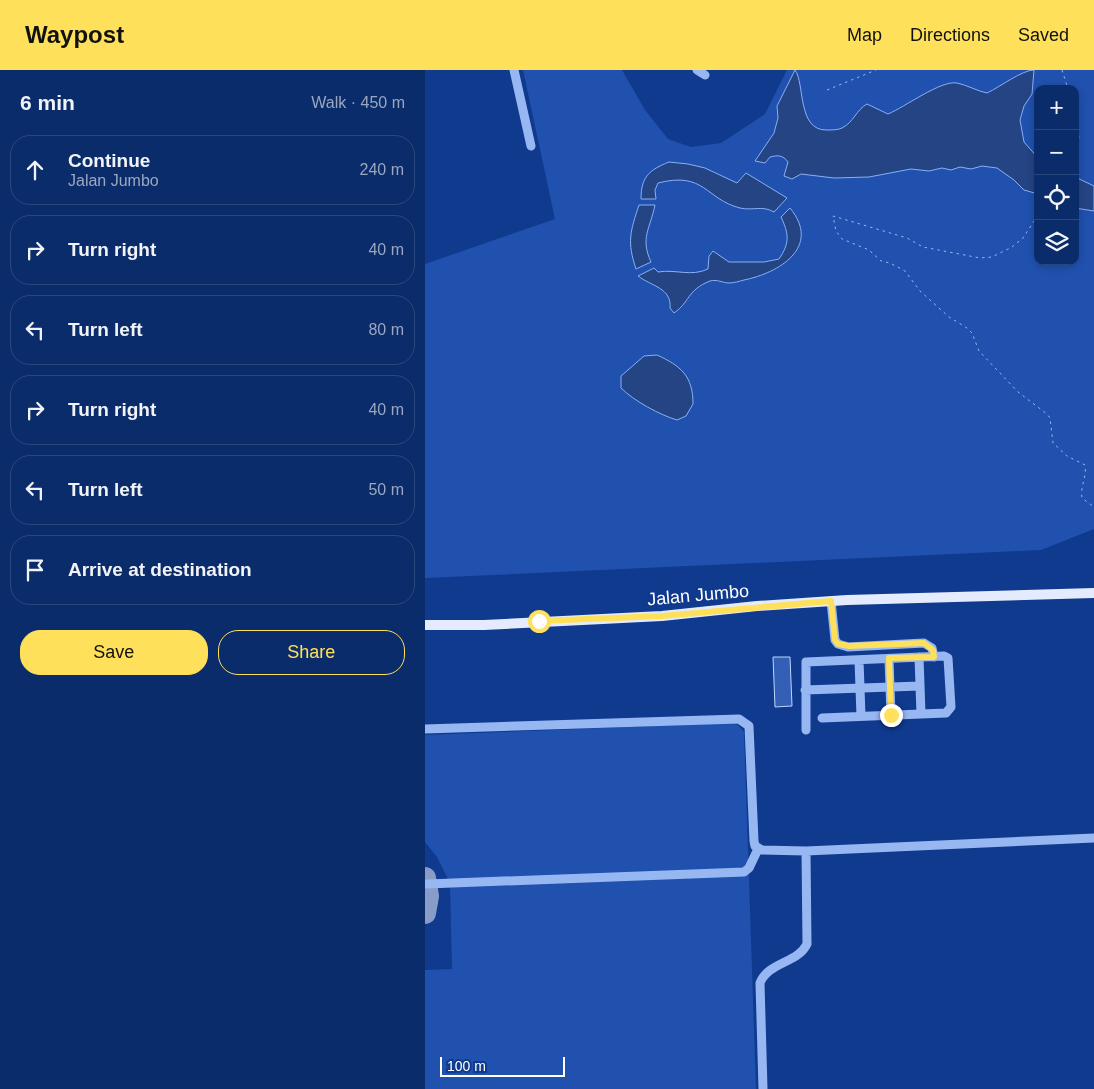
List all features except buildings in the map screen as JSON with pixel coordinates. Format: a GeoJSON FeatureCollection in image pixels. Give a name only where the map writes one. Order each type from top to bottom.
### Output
{"type":"FeatureCollection","features":[{"type":"Feature","properties":{"kind":"main road","name":"Jalan Jumbo"},"geometry":{"type":"LineString","coordinates":[[425,625],[485,625],[662,616],[831,601],[1094,593]]}},
{"type":"Feature","properties":{"kind":"street"},"geometry":{"type":"LineString","coordinates":[[515,70],[531,146]]}},
{"type":"Feature","properties":{"kind":"street"},"geometry":{"type":"LineString","coordinates":[[831,601],[835,640],[838,644],[849,646],[924,643],[932,648],[934,657]]}},
{"type":"Feature","properties":{"kind":"street"},"geometry":{"type":"LineString","coordinates":[[806,730],[806,662],[944,656],[949,660],[950,710],[946,713],[822,718]]}},
{"type":"Feature","properties":{"kind":"street"},"geometry":{"type":"LineString","coordinates":[[919,657],[921,714]]}},
{"type":"Feature","properties":{"kind":"street"},"geometry":{"type":"LineString","coordinates":[[889,658],[891,715]]}},
{"type":"Feature","properties":{"kind":"street"},"geometry":{"type":"LineString","coordinates":[[859,660],[861,716]]}},
{"type":"Feature","properties":{"kind":"street"},"geometry":{"type":"LineString","coordinates":[[805,690],[920,686]]}},
{"type":"Feature","properties":{"kind":"street"},"geometry":{"type":"LineString","coordinates":[[425,729],[739,719],[749,726],[754,841],[758,849]]}},
{"type":"Feature","properties":{"kind":"street"},"geometry":{"type":"LineString","coordinates":[[758,849],[806,851],[1094,838]]}},
{"type":"Feature","properties":{"kind":"street"},"geometry":{"type":"LineString","coordinates":[[427,884],[744,872],[749,868],[758,849]]}},
{"type":"Feature","properties":{"kind":"street"},"geometry":{"type":"LineString","coordinates":[[763,1089],[760,983],[765,973],[801,952],[807,944],[806,851]]}},
{"type":"Feature","properties":{"kind":"path"},"geometry":{"type":"LineString","coordinates":[[827,90],[868,71],[876,70]]}},
{"type":"Feature","properties":{"kind":"path"},"geometry":{"type":"LineString","coordinates":[[1062,70],[1067,85]]}},
{"type":"Feature","properties":{"kind":"path"},"geometry":{"type":"LineString","coordinates":[[1034,220],[1023,238],[1012,247],[992,257],[980,258],[923,247],[907,238],[833,216],[836,231],[842,239],[869,250],[881,261],[890,263],[905,271],[919,291],[949,317],[972,333],[979,351],[1018,392],[1047,414],[1050,418],[1053,443],[1067,456],[1085,465],[1086,472],[1081,490],[1082,498],[1094,507]]}},
{"type":"Feature","properties":{"kind":"shaded area"},"geometry":{"type":"Polygon","coordinates":[[[523,70],[622,70],[645,110],[668,139],[691,147],[721,143],[765,114],[787,70],[1094,70],[1094,529],[1041,550],[425,578],[425,264],[555,219],[523,70]]]}},
{"type":"Feature","properties":{"kind":"shaded area"},"geometry":{"type":"Polygon","coordinates":[[[795,70],[806,115],[817,128],[827,130],[842,128],[867,104],[888,114],[950,83],[957,83],[987,93],[1017,76],[1034,70],[1032,94],[1024,106],[1020,120],[1024,142],[1034,153],[1034,193],[1024,190],[997,168],[982,166],[971,169],[960,167],[951,170],[942,168],[929,171],[911,169],[869,177],[834,178],[801,174],[792,179],[784,176],[788,162],[782,157],[770,157],[765,163],[755,161],[774,133],[778,118],[777,106],[795,70]]]}},
{"type":"Feature","properties":{"kind":"shaded area"},"geometry":{"type":"Polygon","coordinates":[[[669,162],[705,168],[737,183],[746,173],[787,198],[774,212],[761,208],[745,209],[728,204],[695,183],[674,180],[658,183],[655,190],[656,199],[641,199],[641,191],[647,175],[669,162]]]}},
{"type":"Feature","properties":{"kind":"shaded area"},"geometry":{"type":"Polygon","coordinates":[[[1079,179],[1094,186],[1094,211],[1079,209],[1079,179]]]}},
{"type":"Feature","properties":{"kind":"shaded area"},"geometry":{"type":"Polygon","coordinates":[[[639,205],[655,205],[646,240],[651,262],[636,269],[631,251],[631,237],[639,205]]]}},
{"type":"Feature","properties":{"kind":"shaded area"},"geometry":{"type":"Polygon","coordinates":[[[790,208],[799,222],[801,235],[799,246],[792,256],[770,271],[733,283],[710,281],[697,288],[674,313],[670,308],[668,296],[660,288],[638,276],[654,268],[658,272],[689,273],[708,269],[709,256],[713,251],[729,262],[764,262],[779,259],[787,243],[786,228],[781,217],[790,208]]]}},
{"type":"Feature","properties":{"kind":"shaded area"},"geometry":{"type":"Polygon","coordinates":[[[657,355],[679,368],[691,386],[693,404],[686,416],[677,420],[647,407],[621,388],[621,376],[644,356],[657,355]]]}},
{"type":"Feature","properties":{"kind":"shaded area"},"geometry":{"type":"Polygon","coordinates":[[[729,723],[738,725],[744,732],[756,1089],[425,1089],[425,970],[452,969],[450,883],[437,857],[425,842],[425,735],[729,723]]]}},
{"type":"Feature","properties":{"kind":"taxiway"},"geometry":{"type":"LineString","coordinates":[[425,878],[428,896],[425,913]]}},
{"type":"Feature","properties":{"kind":"route"},"geometry":{"type":"LineString","coordinates":[[539,621],[662,616],[757,606],[831,601],[835,640],[838,644],[849,646],[924,643],[933,650],[934,657],[889,658],[891,715]]}}]}
